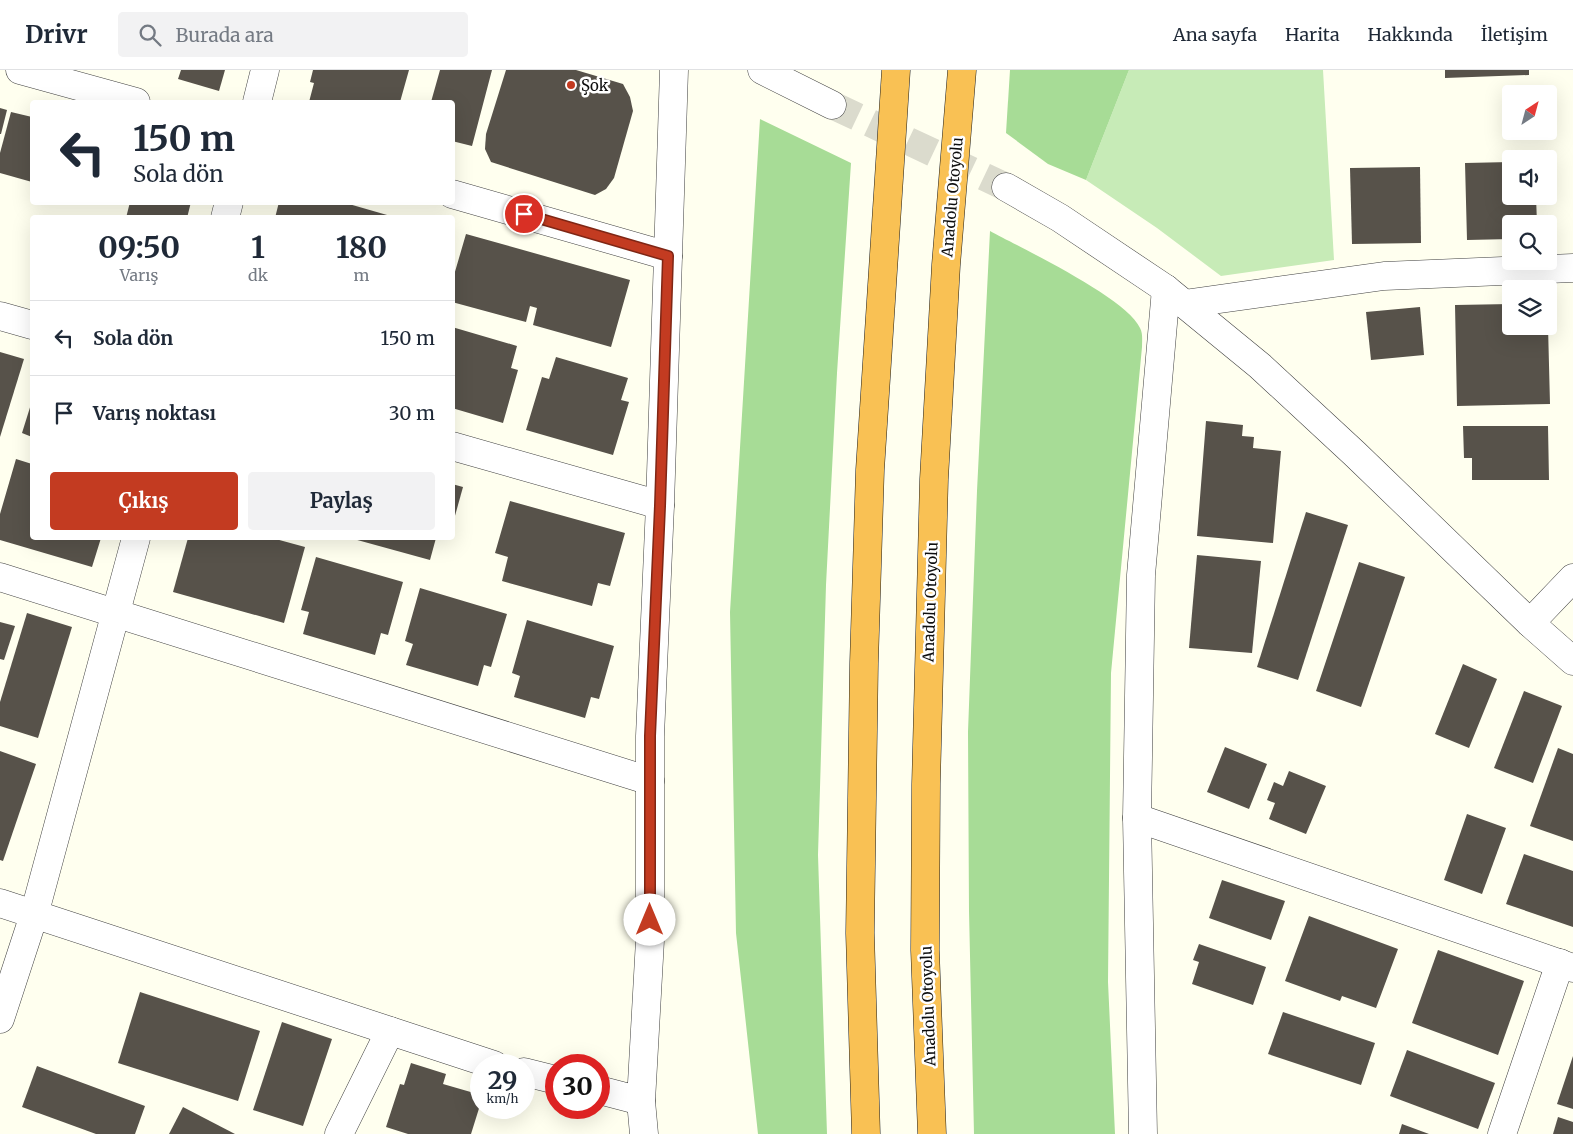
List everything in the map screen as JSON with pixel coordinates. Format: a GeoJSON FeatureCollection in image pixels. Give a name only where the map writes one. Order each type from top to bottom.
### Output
{"type":"FeatureCollection","features":[{"type":"Feature","properties":{"kind":"highway"},"geometry":{"type":"LineString","coordinates":[[866,1134],[860,933],[864,654],[870,460],[896,70]]}},
{"type":"Feature","properties":{"kind":"highway","name":"Anadolu Otoyolu"},"geometry":{"type":"LineString","coordinates":[[932,1134],[925,940],[926,774],[934,479],[946,265],[962,70]]}},
{"type":"Feature","properties":{"kind":"street"},"geometry":{"type":"LineString","coordinates":[[20,70],[129,100]]}},
{"type":"Feature","properties":{"kind":"street"},"geometry":{"type":"LineString","coordinates":[[258,100],[265,70]]}},
{"type":"Feature","properties":{"kind":"street"},"geometry":{"type":"LineString","coordinates":[[644,1134],[641,1101],[650,940],[650,736],[660,506],[674,70]]}},
{"type":"Feature","properties":{"kind":"street"},"geometry":{"type":"LineString","coordinates":[[762,70],[832,105]]}},
{"type":"Feature","properties":{"kind":"street"},"geometry":{"type":"LineString","coordinates":[[1006,187],[1092,239],[1175,296],[1260,366],[1355,454],[1530,623],[1573,661]]}},
{"type":"Feature","properties":{"kind":"street"},"geometry":{"type":"LineString","coordinates":[[455,195],[668,256]]}},
{"type":"Feature","properties":{"kind":"street"},"geometry":{"type":"LineString","coordinates":[[1175,296],[1384,276],[1573,268]]}},
{"type":"Feature","properties":{"kind":"street"},"geometry":{"type":"LineString","coordinates":[[1143,1134],[1137,818],[1140,575],[1175,296]]}},
{"type":"Feature","properties":{"kind":"street"},"geometry":{"type":"LineString","coordinates":[[0,316],[30,324]]}},
{"type":"Feature","properties":{"kind":"street"},"geometry":{"type":"LineString","coordinates":[[455,447],[660,506]]}},
{"type":"Feature","properties":{"kind":"street"},"geometry":{"type":"LineString","coordinates":[[0,1019],[34,915],[135,540]]}},
{"type":"Feature","properties":{"kind":"street"},"geometry":{"type":"LineString","coordinates":[[0,577],[650,781]]}},
{"type":"Feature","properties":{"kind":"street"},"geometry":{"type":"LineString","coordinates":[[1530,623],[1573,578]]}},
{"type":"Feature","properties":{"kind":"street"},"geometry":{"type":"LineString","coordinates":[[1137,818],[1567,966],[1502,1134]]}},
{"type":"Feature","properties":{"kind":"street"},"geometry":{"type":"LineString","coordinates":[[0,903],[470,1057]]}},
{"type":"Feature","properties":{"kind":"street"},"geometry":{"type":"LineString","coordinates":[[339,1134],[390,1031]]}},
{"type":"Feature","properties":{"kind":"street"},"geometry":{"type":"LineString","coordinates":[[610,1093],[641,1101]]}},
{"type":"Feature","properties":{"kind":"green space"},"geometry":{"type":"Polygon","coordinates":[[[1010,70],[1129,70],[1086,180],[1048,164],[1006,133],[1010,70]]]}},
{"type":"Feature","properties":{"kind":"green space"},"geometry":{"type":"Polygon","coordinates":[[[1129,70],[1323,70],[1334,260],[1221,276],[1157,228],[1086,180],[1129,70]]]}},
{"type":"Feature","properties":{"kind":"green space"},"geometry":{"type":"Polygon","coordinates":[[[760,119],[851,163],[837,373],[826,585],[818,855],[827,1134],[758,1134],[736,933],[730,612],[760,119]]]}},
{"type":"Feature","properties":{"kind":"green space"},"geometry":{"type":"Polygon","coordinates":[[[990,231],[1096,289],[1131,316],[1140,328],[1142,335],[1111,673],[1108,982],[1115,1134],[974,1134],[969,911],[968,732],[977,491],[990,231]]]}},
{"type":"Feature","properties":{"kind":"building"},"geometry":{"type":"Polygon","coordinates":[[[181,70],[225,70],[219,91],[178,79],[181,70]]]}},
{"type":"Feature","properties":{"kind":"building"},"geometry":{"type":"Polygon","coordinates":[[[313,70],[409,70],[401,100],[310,100],[314,83],[310,82],[313,70]]]}},
{"type":"Feature","properties":{"kind":"building"},"geometry":{"type":"Polygon","coordinates":[[[440,70],[492,70],[472,146],[455,142],[455,100],[432,100],[440,70]]]}},
{"type":"Feature","properties":{"kind":"building"},"geometry":{"type":"Polygon","coordinates":[[[506,70],[576,70],[623,84],[630,97],[633,111],[614,178],[606,189],[595,195],[491,162],[485,149],[486,134],[506,70]]]}},
{"type":"Feature","properties":{"kind":"building"},"geometry":{"type":"Polygon","coordinates":[[[1445,70],[1529,70],[1529,75],[1445,78],[1445,70]]]}},
{"type":"Feature","properties":{"kind":"building"},"geometry":{"type":"Polygon","coordinates":[[[0,108],[7,110],[1,134],[0,134],[0,108]]]}},
{"type":"Feature","properties":{"kind":"building"},"geometry":{"type":"Polygon","coordinates":[[[11,112],[30,117],[30,181],[0,173],[0,153],[11,112]]]}},
{"type":"Feature","properties":{"kind":"building"},"geometry":{"type":"Polygon","coordinates":[[[1502,162],[1502,205],[1536,205],[1537,215],[1502,215],[1502,239],[1467,240],[1465,163],[1502,162]]]}},
{"type":"Feature","properties":{"kind":"building"},"geometry":{"type":"Polygon","coordinates":[[[1420,167],[1421,243],[1352,244],[1350,168],[1420,167]]]}},
{"type":"Feature","properties":{"kind":"building"},"geometry":{"type":"Polygon","coordinates":[[[129,205],[190,205],[188,215],[127,215],[129,205]]]}},
{"type":"Feature","properties":{"kind":"building"},"geometry":{"type":"Polygon","coordinates":[[[278,205],[352,205],[387,215],[276,215],[278,205]]]}},
{"type":"Feature","properties":{"kind":"building"},"geometry":{"type":"Polygon","coordinates":[[[466,234],[630,280],[611,347],[533,325],[537,308],[530,306],[526,322],[455,303],[455,272],[466,234]]]}},
{"type":"Feature","properties":{"kind":"building"},"geometry":{"type":"Polygon","coordinates":[[[1502,304],[1502,335],[1548,335],[1550,404],[1457,406],[1455,305],[1502,304]]]}},
{"type":"Feature","properties":{"kind":"building"},"geometry":{"type":"Polygon","coordinates":[[[1420,307],[1424,355],[1371,360],[1366,312],[1420,307]]]}},
{"type":"Feature","properties":{"kind":"building"},"geometry":{"type":"Polygon","coordinates":[[[455,328],[517,346],[511,368],[518,370],[503,423],[455,409],[455,328]]]}},
{"type":"Feature","properties":{"kind":"building"},"geometry":{"type":"Polygon","coordinates":[[[0,352],[24,359],[0,437],[0,352]]]}},
{"type":"Feature","properties":{"kind":"building"},"geometry":{"type":"Polygon","coordinates":[[[556,357],[628,378],[621,400],[629,402],[613,455],[526,430],[542,377],[549,379],[556,357]]]}},
{"type":"Feature","properties":{"kind":"building"},"geometry":{"type":"Polygon","coordinates":[[[30,407],[30,436],[22,433],[30,407]]]}},
{"type":"Feature","properties":{"kind":"building"},"geometry":{"type":"Polygon","coordinates":[[[1206,421],[1243,425],[1242,436],[1254,437],[1253,448],[1281,451],[1273,543],[1197,536],[1206,421]]]}},
{"type":"Feature","properties":{"kind":"building"},"geometry":{"type":"Polygon","coordinates":[[[1463,426],[1548,426],[1549,480],[1472,480],[1472,458],[1464,458],[1463,426]]]}},
{"type":"Feature","properties":{"kind":"building"},"geometry":{"type":"Polygon","coordinates":[[[16,459],[30,463],[30,540],[100,540],[92,567],[0,540],[0,514],[16,459]]]}},
{"type":"Feature","properties":{"kind":"building"},"geometry":{"type":"Polygon","coordinates":[[[455,485],[463,487],[455,516],[455,485]]]}},
{"type":"Feature","properties":{"kind":"building"},"geometry":{"type":"Polygon","coordinates":[[[510,501],[625,533],[610,586],[598,583],[592,606],[502,581],[508,557],[495,553],[510,501]]]}},
{"type":"Feature","properties":{"kind":"building"},"geometry":{"type":"Polygon","coordinates":[[[1306,512],[1348,525],[1298,680],[1257,667],[1306,512]]]}},
{"type":"Feature","properties":{"kind":"building"},"geometry":{"type":"Polygon","coordinates":[[[187,540],[279,540],[305,547],[284,623],[173,592],[187,540]]]}},
{"type":"Feature","properties":{"kind":"building"},"geometry":{"type":"Polygon","coordinates":[[[357,540],[435,540],[430,560],[357,540]]]}},
{"type":"Feature","properties":{"kind":"building"},"geometry":{"type":"Polygon","coordinates":[[[1197,555],[1261,561],[1252,653],[1189,648],[1197,555]]]}},
{"type":"Feature","properties":{"kind":"building"},"geometry":{"type":"Polygon","coordinates":[[[316,557],[403,582],[388,635],[381,633],[375,655],[303,634],[309,612],[301,610],[316,557]]]}},
{"type":"Feature","properties":{"kind":"building"},"geometry":{"type":"Polygon","coordinates":[[[1359,562],[1405,577],[1361,707],[1316,691],[1359,562]]]}},
{"type":"Feature","properties":{"kind":"building"},"geometry":{"type":"Polygon","coordinates":[[[420,588],[507,614],[491,667],[484,665],[478,686],[406,665],[413,644],[405,641],[420,588]]]}},
{"type":"Feature","properties":{"kind":"building"},"geometry":{"type":"Polygon","coordinates":[[[27,613],[72,627],[38,738],[0,726],[0,702],[27,613]]]}},
{"type":"Feature","properties":{"kind":"building"},"geometry":{"type":"Polygon","coordinates":[[[527,620],[614,646],[599,699],[591,697],[585,718],[514,697],[520,676],[512,673],[527,620]]]}},
{"type":"Feature","properties":{"kind":"building"},"geometry":{"type":"Polygon","coordinates":[[[0,622],[15,626],[4,660],[0,659],[0,622]]]}},
{"type":"Feature","properties":{"kind":"building"},"geometry":{"type":"Polygon","coordinates":[[[1463,664],[1497,679],[1469,748],[1435,734],[1463,664]]]}},
{"type":"Feature","properties":{"kind":"building"},"geometry":{"type":"Polygon","coordinates":[[[1524,691],[1562,706],[1533,783],[1494,768],[1524,691]]]}},
{"type":"Feature","properties":{"kind":"building"},"geometry":{"type":"Polygon","coordinates":[[[1225,747],[1267,764],[1249,809],[1207,792],[1225,747]]]}},
{"type":"Feature","properties":{"kind":"building"},"geometry":{"type":"Polygon","coordinates":[[[1558,748],[1573,754],[1573,841],[1530,826],[1558,748]]]}},
{"type":"Feature","properties":{"kind":"building"},"geometry":{"type":"Polygon","coordinates":[[[0,751],[36,764],[3,861],[0,860],[0,751]]]}},
{"type":"Feature","properties":{"kind":"building"},"geometry":{"type":"Polygon","coordinates":[[[1289,771],[1326,786],[1306,834],[1269,819],[1275,803],[1267,800],[1274,782],[1283,786],[1289,771]]]}},
{"type":"Feature","properties":{"kind":"building"},"geometry":{"type":"Polygon","coordinates":[[[1467,814],[1506,828],[1482,894],[1444,880],[1467,814]]]}},
{"type":"Feature","properties":{"kind":"building"},"geometry":{"type":"Polygon","coordinates":[[[1524,854],[1573,871],[1573,927],[1506,904],[1524,854]]]}},
{"type":"Feature","properties":{"kind":"building"},"geometry":{"type":"Polygon","coordinates":[[[1222,880],[1285,901],[1271,940],[1209,918],[1222,880]]]}},
{"type":"Feature","properties":{"kind":"building"},"geometry":{"type":"Polygon","coordinates":[[[1309,916],[1398,949],[1376,1008],[1342,996],[1340,1001],[1285,981],[1309,916]]]}},
{"type":"Feature","properties":{"kind":"building"},"geometry":{"type":"Polygon","coordinates":[[[1199,944],[1266,967],[1253,1005],[1192,984],[1199,962],[1193,960],[1199,944]]]}},
{"type":"Feature","properties":{"kind":"building"},"geometry":{"type":"Polygon","coordinates":[[[1438,950],[1524,981],[1498,1055],[1412,1023],[1438,950]]]}},
{"type":"Feature","properties":{"kind":"building"},"geometry":{"type":"Polygon","coordinates":[[[140,992],[260,1031],[238,1101],[118,1063],[140,992]]]}},
{"type":"Feature","properties":{"kind":"building"},"geometry":{"type":"Polygon","coordinates":[[[1283,1012],[1375,1043],[1361,1085],[1268,1054],[1283,1012]]]}},
{"type":"Feature","properties":{"kind":"building"},"geometry":{"type":"Polygon","coordinates":[[[282,1022],[332,1039],[303,1126],[253,1110],[282,1022]]]}},
{"type":"Feature","properties":{"kind":"building"},"geometry":{"type":"Polygon","coordinates":[[[1407,1050],[1495,1083],[1478,1129],[1390,1096],[1407,1050]]]}},
{"type":"Feature","properties":{"kind":"building"},"geometry":{"type":"Polygon","coordinates":[[[1573,1056],[1573,1109],[1557,1104],[1573,1056]]]}},
{"type":"Feature","properties":{"kind":"building"},"geometry":{"type":"Polygon","coordinates":[[[411,1063],[446,1074],[443,1084],[470,1092],[470,1119],[476,1119],[471,1134],[408,1134],[386,1127],[400,1084],[404,1085],[411,1063]]]}},
{"type":"Feature","properties":{"kind":"building"},"geometry":{"type":"Polygon","coordinates":[[[37,1066],[145,1106],[135,1134],[96,1134],[22,1107],[37,1066]]]}},
{"type":"Feature","properties":{"kind":"building"},"geometry":{"type":"Polygon","coordinates":[[[183,1107],[235,1134],[169,1134],[183,1107]]]}},
{"type":"Feature","properties":{"kind":"building"},"geometry":{"type":"Polygon","coordinates":[[[1558,1117],[1573,1122],[1573,1134],[1553,1134],[1558,1117]]]}},
{"type":"Feature","properties":{"kind":"building"},"geometry":{"type":"Polygon","coordinates":[[[1402,1124],[1429,1134],[1399,1134],[1402,1124]]]}},
{"type":"Feature","properties":{"kind":"tunnel"},"geometry":{"type":"LineString","coordinates":[[832,105],[1006,187]]}},
{"type":"Feature","properties":{"kind":"place","name":"Şok"},"geometry":{"type":"Point","coordinates":[571,85]}},
{"type":"Feature","properties":{"kind":"route"},"geometry":{"type":"LineString","coordinates":[[524,214],[668,256],[650,736],[650,920]]}}]}
